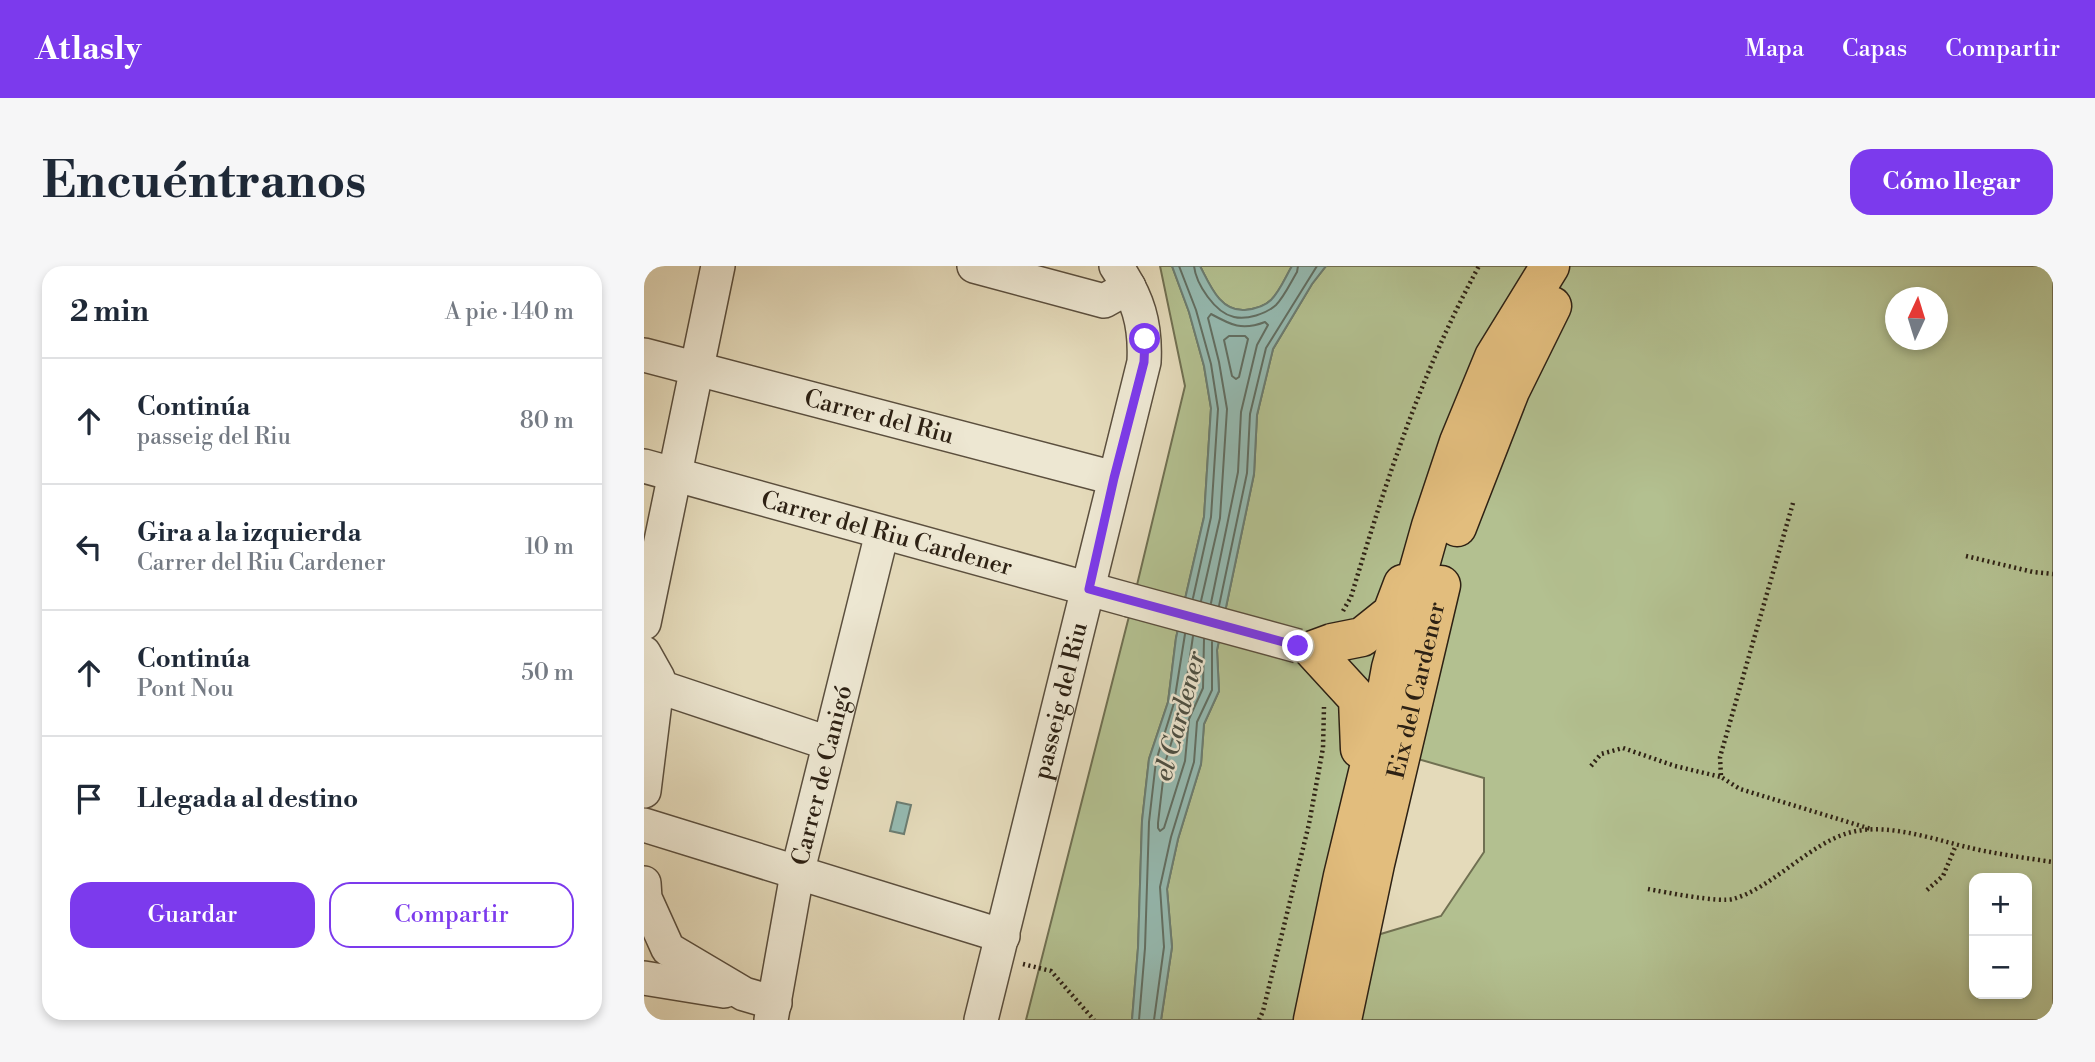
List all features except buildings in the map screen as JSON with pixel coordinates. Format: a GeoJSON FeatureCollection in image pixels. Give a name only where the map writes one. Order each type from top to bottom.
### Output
{"type":"FeatureCollection","features":[{"type":"Feature","properties":{"kind":"main road","name":"Eix del Cardener"},"geometry":{"type":"LineString","coordinates":[[1313,1020],[1391,668],[1431,526],[1459,442],[1494,357],[1550,266]]}},
{"type":"Feature","properties":{"kind":"main road","name":"Eix del Cardener"},"geometry":{"type":"LineString","coordinates":[[1342,1020],[1442,579],[1462,512],[1510,391],[1572,266]]}},
{"type":"Feature","properties":{"kind":"main road","name":"Eix del Cardener"},"geometry":{"type":"LineString","coordinates":[[1391,668],[1409,655],[1427,581],[1459,494],[1479,469]]}},
{"type":"Feature","properties":{"kind":"main road","name":"Eix del Cardener"},"geometry":{"type":"LineString","coordinates":[[1322,654],[1362,637],[1392,613],[1409,569],[1431,526]]}},
{"type":"Feature","properties":{"kind":"main road","name":"Eix del Cardener"},"geometry":{"type":"LineString","coordinates":[[1322,654],[1355,647],[1378,656],[1391,668],[1399,692],[1366,842],[1364,914]]}},
{"type":"Feature","properties":{"kind":"main road","name":"Eix del Cardener"},"geometry":{"type":"LineString","coordinates":[[1322,654],[1359,699],[1360,774],[1357,819]]}},
{"type":"Feature","properties":{"kind":"street"},"geometry":{"type":"LineString","coordinates":[[644,623],[717,266]]}},
{"type":"Feature","properties":{"kind":"street"},"geometry":{"type":"LineString","coordinates":[[974,266],[1104,301],[1121,274]]}},
{"type":"Feature","properties":{"kind":"street","name":"passeig del Riu"},"geometry":{"type":"LineString","coordinates":[[981,1020],[1144,362],[1142,315],[1121,274]]}},
{"type":"Feature","properties":{"kind":"street","name":"Carrer del Riu"},"geometry":{"type":"LineString","coordinates":[[644,355],[1114,478]]}},
{"type":"Feature","properties":{"kind":"street","name":"Carrer del Riu Cardener"},"geometry":{"type":"LineString","coordinates":[[644,466],[1322,654]]}},
{"type":"Feature","properties":{"kind":"street","name":"Carrer de Canigó"},"geometry":{"type":"LineString","coordinates":[[763,1006],[882,533]]}},
{"type":"Feature","properties":{"kind":"street"},"geometry":{"type":"LineString","coordinates":[[644,653],[658,678],[647,745],[644,791]]}},
{"type":"Feature","properties":{"kind":"street"},"geometry":{"type":"LineString","coordinates":[[657,687],[828,743]]}},
{"type":"Feature","properties":{"kind":"street"},"geometry":{"type":"LineString","coordinates":[[644,825],[797,874],[1001,947]]}},
{"type":"Feature","properties":{"kind":"street"},"geometry":{"type":"LineString","coordinates":[[644,893],[668,949],[763,1006]]}},
{"type":"Feature","properties":{"kind":"street"},"geometry":{"type":"LineString","coordinates":[[644,978],[763,1006]]}},
{"type":"Feature","properties":{"kind":"path"},"geometry":{"type":"LineString","coordinates":[[1258,1020],[1263,1011],[1311,811],[1325,727],[1322,654],[1351,597],[1404,430],[1460,300],[1479,266]]}},
{"type":"Feature","properties":{"kind":"path"},"geometry":{"type":"LineString","coordinates":[[1721,778],[1720,757],[1793,503]]}},
{"type":"Feature","properties":{"kind":"path"},"geometry":{"type":"LineString","coordinates":[[1965,556],[2053,574]]}},
{"type":"Feature","properties":{"kind":"path"},"geometry":{"type":"LineString","coordinates":[[1591,766],[1601,754],[1623,748],[1721,778],[1740,789],[1871,829]]}},
{"type":"Feature","properties":{"kind":"path"},"geometry":{"type":"LineString","coordinates":[[1648,889],[1731,900],[1847,833],[1871,829],[1889,830],[2053,862]]}},
{"type":"Feature","properties":{"kind":"path"},"geometry":{"type":"LineString","coordinates":[[1927,890],[1943,876],[1956,845]]}},
{"type":"Feature","properties":{"kind":"path"},"geometry":{"type":"LineString","coordinates":[[1001,947],[1051,971],[1094,1020]]}},
{"type":"Feature","properties":{"kind":"path"},"geometry":{"type":"LineString","coordinates":[[1263,1011],[1266,1020]]}},
{"type":"Feature","properties":{"kind":"green space"},"geometry":{"type":"Polygon","coordinates":[[[1160,266],[1172,266],[1189,312],[1204,366],[1211,408],[1204,517],[1176,638],[1168,702],[1149,759],[1142,821],[1138,948],[1132,1020],[1026,1020],[1185,386],[1160,266]]]}},
{"type":"Feature","properties":{"kind":"green space"},"geometry":{"type":"Polygon","coordinates":[[[1200,266],[1292,266],[1271,300],[1259,307],[1245,310],[1229,307],[1222,302],[1200,266]]]}},
{"type":"Feature","properties":{"kind":"green space"},"geometry":{"type":"Polygon","coordinates":[[[1326,266],[2053,266],[2053,1020],[1161,1020],[1172,947],[1167,889],[1178,839],[1201,764],[1204,724],[1219,691],[1217,650],[1254,474],[1257,415],[1273,349],[1312,284],[1326,266]],[[1411,757],[1374,936],[1441,916],[1484,852],[1484,778],[1411,757]]]}},
{"type":"Feature","properties":{"kind":"water","name":"el Cardener"},"geometry":{"type":"Polygon","coordinates":[[[1172,266],[1200,266],[1222,302],[1229,307],[1245,310],[1259,307],[1271,300],[1292,266],[1326,266],[1312,284],[1273,349],[1257,415],[1254,474],[1217,650],[1219,691],[1204,724],[1201,764],[1178,839],[1167,889],[1172,947],[1161,1020],[1132,1020],[1138,948],[1142,821],[1149,759],[1168,702],[1176,638],[1204,517],[1211,408],[1204,366],[1189,312],[1172,266]]]}},
{"type":"Feature","properties":{"kind":"water"},"geometry":{"type":"Polygon","coordinates":[[[897,802],[911,805],[904,834],[890,831],[897,802]]]}},
{"type":"Feature","properties":{"kind":"route"},"geometry":{"type":"LineString","coordinates":[[1145,339],[1144,362],[1089,589],[1298,646]]}}]}
